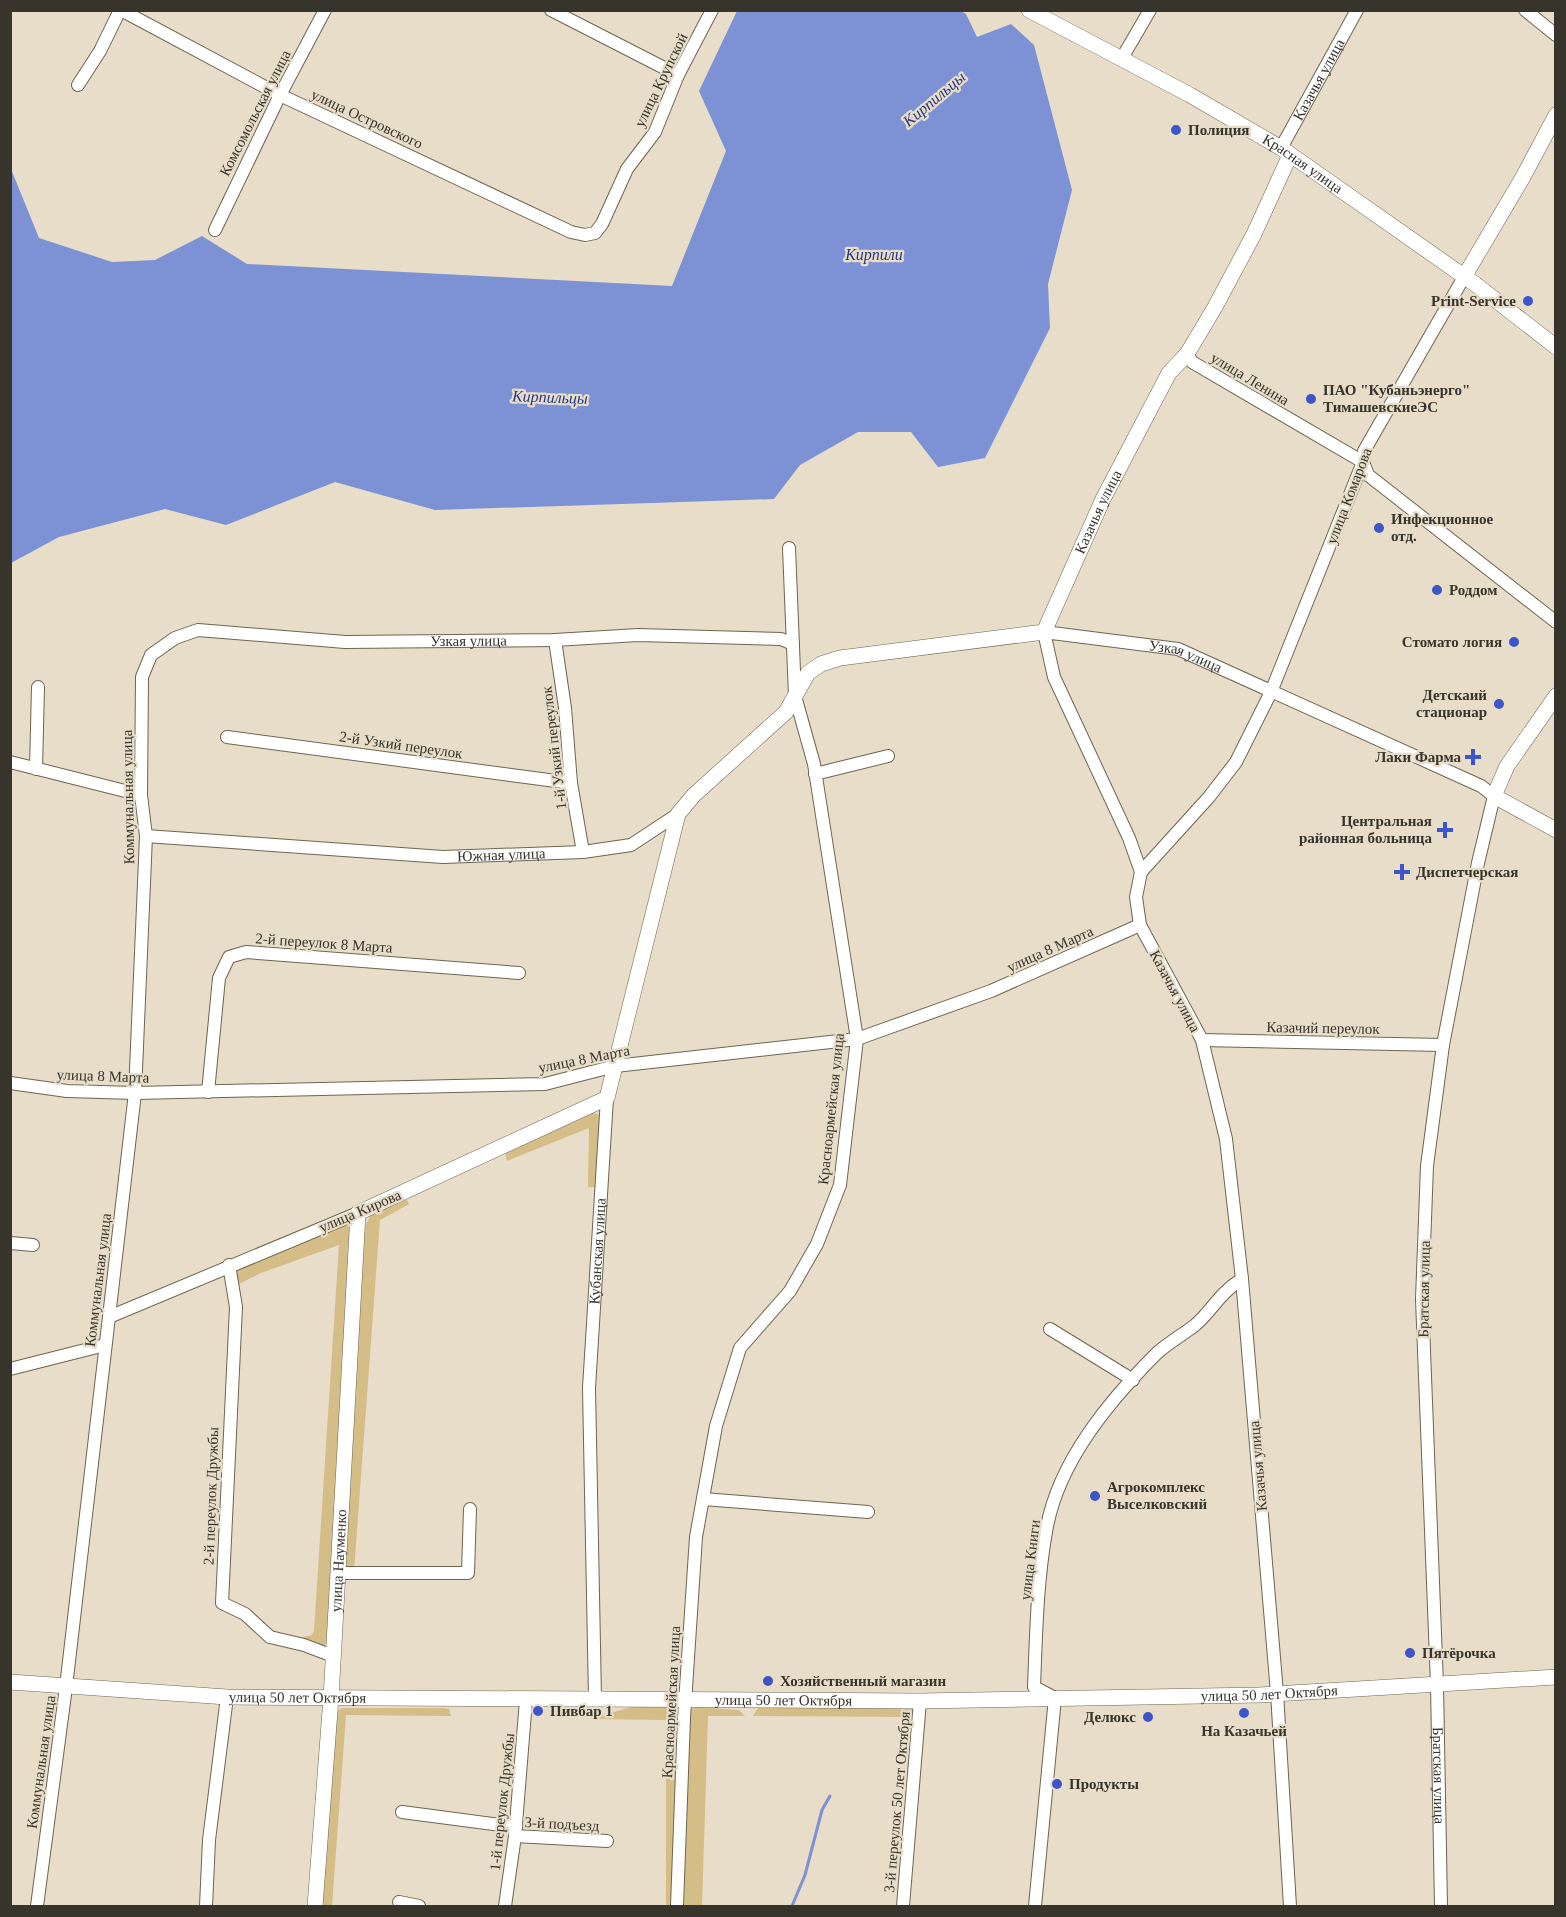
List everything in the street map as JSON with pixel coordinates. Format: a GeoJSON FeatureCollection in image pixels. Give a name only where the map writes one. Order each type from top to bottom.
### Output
{"type":"FeatureCollection","features":[{"type":"Feature","properties":{"kind":"main road","name":"Красная улица"},"geometry":{"type":"LineString","coordinates":[[1029,10],[1122,58],[1286,152],[1464,277],[1556,347]]}},
{"type":"Feature","properties":{"kind":"main road","name":"улица Комарова"},"geometry":{"type":"LineString","coordinates":[[1464,277],[1523,177],[1556,115]]}},
{"type":"Feature","properties":{"kind":"main road","name":"Казачья улица"},"geometry":{"type":"LineString","coordinates":[[1044,632],[1103,499],[1169,373],[1187,354],[1254,234],[1286,152]]}},
{"type":"Feature","properties":{"kind":"main road","name":"Узкая улица"},"geometry":{"type":"LineString","coordinates":[[795,696],[814,668],[840,658],[1044,632]]}},
{"type":"Feature","properties":{"kind":"main road","name":"Южная улица"},"geometry":{"type":"LineString","coordinates":[[678,814],[694,795],[786,712],[795,696]]}},
{"type":"Feature","properties":{"kind":"main road","name":"Братская улица"},"geometry":{"type":"LineString","coordinates":[[1494,796],[1507,766],[1556,696]]}},
{"type":"Feature","properties":{"kind":"main road","name":"Узкая улица"},"geometry":{"type":"LineString","coordinates":[[1494,796],[1556,830]]}},
{"type":"Feature","properties":{"kind":"main road","name":"Кубанская улица"},"geometry":{"type":"LineString","coordinates":[[607,1098],[678,814]]}},
{"type":"Feature","properties":{"kind":"main road","name":"улица Кирова"},"geometry":{"type":"LineString","coordinates":[[358,1212],[607,1098]]}},
{"type":"Feature","properties":{"kind":"main road","name":"улица Науменко"},"geometry":{"type":"LineString","coordinates":[[315,1906],[331,1698],[358,1212]]}},
{"type":"Feature","properties":{"kind":"main road","name":"улица 50 лет Октября"},"geometry":{"type":"LineString","coordinates":[[10,1682],[227,1696],[526,1700],[596,1698],[920,1701],[1277,1693],[1556,1677]]}},
{"type":"Feature","properties":{"kind":"street"},"geometry":{"type":"LineString","coordinates":[[78,85],[100,51],[121,10]]}},
{"type":"Feature","properties":{"kind":"street","name":"улица Островского"},"geometry":{"type":"LineString","coordinates":[[121,10],[280,94],[571,232],[585,235],[595,233],[602,224]]}},
{"type":"Feature","properties":{"kind":"street","name":"Комсомольская улица"},"geometry":{"type":"LineString","coordinates":[[215,230],[280,94],[325,10]]}},
{"type":"Feature","properties":{"kind":"street"},"geometry":{"type":"LineString","coordinates":[[552,10],[678,75]]}},
{"type":"Feature","properties":{"kind":"street","name":"улица Крупской"},"geometry":{"type":"LineString","coordinates":[[602,224],[627,169],[655,132],[678,75],[712,10]]}},
{"type":"Feature","properties":{"kind":"street"},"geometry":{"type":"LineString","coordinates":[[1122,58],[1150,10]]}},
{"type":"Feature","properties":{"kind":"street","name":"Казачья улица"},"geometry":{"type":"LineString","coordinates":[[1286,152],[1357,10]]}},
{"type":"Feature","properties":{"kind":"street"},"geometry":{"type":"LineString","coordinates":[[1525,10],[1556,35]]}},
{"type":"Feature","properties":{"kind":"street","name":"улица Комарова"},"geometry":{"type":"LineString","coordinates":[[1141,872],[1209,797],[1236,762],[1271,692],[1368,445],[1464,277]]}},
{"type":"Feature","properties":{"kind":"street","name":"улица Ленина"},"geometry":{"type":"LineString","coordinates":[[1187,354],[1192,362],[1363,462],[1368,475],[1556,622]]}},
{"type":"Feature","properties":{"kind":"street","name":"Красноармейская улица"},"geometry":{"type":"LineString","coordinates":[[677,1906],[685,1700],[696,1537],[716,1426],[740,1348],[790,1291],[817,1245],[840,1185],[857,1039],[815,774],[795,696],[789,548]]}},
{"type":"Feature","properties":{"kind":"street","name":"Узкая улица"},"geometry":{"type":"LineString","coordinates":[[151,655],[175,638],[198,630],[345,642],[555,640],[638,635],[781,639],[793,644]]}},
{"type":"Feature","properties":{"kind":"street","name":"Казачья улица"},"geometry":{"type":"LineString","coordinates":[[1044,632],[1054,677],[1129,838],[1141,872],[1136,897],[1140,925],[1202,1040],[1226,1139],[1242,1279],[1277,1693],[1290,1906]]}},
{"type":"Feature","properties":{"kind":"street","name":"Узкая улица"},"geometry":{"type":"LineString","coordinates":[[1044,632],[1178,649],[1481,786],[1494,796]]}},
{"type":"Feature","properties":{"kind":"street","name":"1-й Узкий переулок"},"geometry":{"type":"LineString","coordinates":[[555,640],[566,708],[571,783],[583,852]]}},
{"type":"Feature","properties":{"kind":"street","name":"Коммунальная улица"},"geometry":{"type":"LineString","coordinates":[[37,1906],[66,1687],[135,1093],[146,836],[141,795],[142,677],[151,655]]}},
{"type":"Feature","properties":{"kind":"street"},"geometry":{"type":"LineString","coordinates":[[36,769],[38,687]]}},
{"type":"Feature","properties":{"kind":"street","name":"2-й Узкий переулок"},"geometry":{"type":"LineString","coordinates":[[227,737],[571,783]]}},
{"type":"Feature","properties":{"kind":"street"},"geometry":{"type":"LineString","coordinates":[[815,774],[888,756]]}},
{"type":"Feature","properties":{"kind":"street"},"geometry":{"type":"LineString","coordinates":[[10,762],[141,795]]}},
{"type":"Feature","properties":{"kind":"street","name":"Братская улица"},"geometry":{"type":"LineString","coordinates":[[1441,1906],[1437,1685],[1422,1299],[1427,1166],[1443,1045],[1480,851],[1494,796]]}},
{"type":"Feature","properties":{"kind":"street","name":"Южная улица"},"geometry":{"type":"LineString","coordinates":[[146,836],[443,857],[583,852],[631,845],[678,814]]}},
{"type":"Feature","properties":{"kind":"street","name":"улица 8 Марта"},"geometry":{"type":"LineString","coordinates":[[10,1083],[67,1091],[135,1093],[545,1084],[615,1066],[857,1039],[991,991],[1140,925]]}},
{"type":"Feature","properties":{"kind":"street","name":"2-й переулок 8 Марта"},"geometry":{"type":"LineString","coordinates":[[208,1092],[219,978],[229,957],[246,952],[519,973]]}},
{"type":"Feature","properties":{"kind":"street","name":"Казачий переулок"},"geometry":{"type":"LineString","coordinates":[[1202,1040],[1443,1045]]}},
{"type":"Feature","properties":{"kind":"street","name":"Кубанская улица"},"geometry":{"type":"LineString","coordinates":[[596,1698],[589,1388],[607,1098]]}},
{"type":"Feature","properties":{"kind":"street","name":"улица Кирова"},"geometry":{"type":"LineString","coordinates":[[109,1317],[358,1212]]}},
{"type":"Feature","properties":{"kind":"street"},"geometry":{"type":"LineString","coordinates":[[10,1243],[33,1245]]}},
{"type":"Feature","properties":{"kind":"street","name":"2-й переулок Дружбы"},"geometry":{"type":"LineString","coordinates":[[229,1265],[236,1307],[222,1603],[245,1614],[270,1637],[307,1646],[333,1656]]}},
{"type":"Feature","properties":{"kind":"street","name":"улица Книги"},"geometry":{"type":"LineString","coordinates":[[1055,1698],[1034,1687],[1046,1531],[1064,1477],[1098,1419],[1158,1352],[1196,1324],[1225,1290],[1242,1279]]}},
{"type":"Feature","properties":{"kind":"street"},"geometry":{"type":"LineString","coordinates":[[1050,1329],[1133,1380]]}},
{"type":"Feature","properties":{"kind":"street"},"geometry":{"type":"LineString","coordinates":[[10,1369],[105,1345]]}},
{"type":"Feature","properties":{"kind":"street"},"geometry":{"type":"LineString","coordinates":[[703,1499],[868,1512]]}},
{"type":"Feature","properties":{"kind":"street"},"geometry":{"type":"LineString","coordinates":[[337,1573],[468,1573],[470,1509]]}},
{"type":"Feature","properties":{"kind":"street"},"geometry":{"type":"LineString","coordinates":[[206,1906],[210,1840],[227,1696]]}},
{"type":"Feature","properties":{"kind":"street"},"geometry":{"type":"LineString","coordinates":[[1035,1906],[1055,1698]]}},
{"type":"Feature","properties":{"kind":"street","name":"1-й переулок Дружбы"},"geometry":{"type":"LineString","coordinates":[[505,1906],[516,1832],[526,1700]]}},
{"type":"Feature","properties":{"kind":"street","name":"3-й переулок 50 лет Октября"},"geometry":{"type":"LineString","coordinates":[[903,1906],[920,1701]]}},
{"type":"Feature","properties":{"kind":"street","name":"3-й подъезд"},"geometry":{"type":"LineString","coordinates":[[402,1812],[516,1832],[607,1841]]}},
{"type":"Feature","properties":{"kind":"street"},"geometry":{"type":"LineString","coordinates":[[399,1902],[419,1906]]}},
{"type":"Feature","properties":{"kind":"shaded area"},"geometry":{"type":"Polygon","coordinates":[[[593,1113],[602,1115],[599,1187],[588,1187],[589,1128],[507,1161],[505,1152],[593,1113]]]}},
{"type":"Feature","properties":{"kind":"shaded area"},"geometry":{"type":"Polygon","coordinates":[[[405,1197],[409,1204],[380,1220],[354,1571],[344,1571],[363,1231],[371,1214],[405,1197]]]}},
{"type":"Feature","properties":{"kind":"shaded area"},"geometry":{"type":"Polygon","coordinates":[[[343,1224],[351,1228],[328,1642],[323,1646],[294,1639],[312,1635],[314,1631],[339,1245],[261,1273],[237,1285],[233,1267],[343,1224]]]}},
{"type":"Feature","properties":{"kind":"shaded area"},"geometry":{"type":"Polygon","coordinates":[[[631,1707],[666,1707],[678,1719],[677,1906],[666,1906],[666,1720],[591,1719],[631,1707]]]}},
{"type":"Feature","properties":{"kind":"shaded area"},"geometry":{"type":"Polygon","coordinates":[[[696,1707],[739,1710],[745,1716],[708,1716],[702,1906],[684,1906],[687,1718],[690,1710],[696,1707]]]}},
{"type":"Feature","properties":{"kind":"shaded area"},"geometry":{"type":"Polygon","coordinates":[[[343,1708],[444,1708],[449,1709],[451,1716],[346,1715],[332,1906],[320,1906],[336,1711],[343,1708]]]}},
{"type":"Feature","properties":{"kind":"shaded area"},"geometry":{"type":"Polygon","coordinates":[[[758,1708],[915,1709],[913,1729],[911,1717],[753,1716],[758,1708]]]}},
{"type":"Feature","properties":{"kind":"water","name":"Кирпили"},"geometry":{"type":"Polygon","coordinates":[[[959,10],[966,14],[977,37],[1011,24],[1034,45],[1072,190],[1048,284],[1050,328],[985,458],[938,467],[911,432],[858,432],[800,465],[774,499],[435,510],[335,482],[226,525],[165,509],[59,537],[11,563],[11,169],[39,238],[112,262],[155,260],[202,236],[247,264],[672,286],[726,151],[699,91],[737,11],[959,10]]]}},
{"type":"Feature","properties":{"kind":"waterway"},"geometry":{"type":"LineString","coordinates":[[792,1906],[805,1875],[822,1810],[830,1796]]}},
{"type":"Feature","properties":{"kind":"place","name":"Полиция"},"geometry":{"type":"Point","coordinates":[1176,130]}},
{"type":"Feature","properties":{"kind":"place","name":"Print-Service"},"geometry":{"type":"Point","coordinates":[1528,301]}},
{"type":"Feature","properties":{"kind":"place","name":"ПАО \"Кубаньэнерго\" ТимашевскиеЭС"},"geometry":{"type":"Point","coordinates":[1311,399]}},
{"type":"Feature","properties":{"kind":"place","name":"Инфекционное отд."},"geometry":{"type":"Point","coordinates":[1379,528]}},
{"type":"Feature","properties":{"kind":"place","name":"Роддом"},"geometry":{"type":"Point","coordinates":[1437,590]}},
{"type":"Feature","properties":{"kind":"place","name":"Стомато логия"},"geometry":{"type":"Point","coordinates":[1514,642]}},
{"type":"Feature","properties":{"kind":"place","name":"Детскаий стационар"},"geometry":{"type":"Point","coordinates":[1499,704]}},
{"type":"Feature","properties":{"kind":"place","name":"Лаки Фарма"},"geometry":{"type":"Point","coordinates":[1473,757]}},
{"type":"Feature","properties":{"kind":"place","name":"Центральная районная больница"},"geometry":{"type":"Point","coordinates":[1445,830]}},
{"type":"Feature","properties":{"kind":"place","name":"Диспетчерская"},"geometry":{"type":"Point","coordinates":[1402,872]}},
{"type":"Feature","properties":{"kind":"place","name":"Агрокомплекс Выселковский"},"geometry":{"type":"Point","coordinates":[1095,1496]}},
{"type":"Feature","properties":{"kind":"place","name":"Пятёрочка"},"geometry":{"type":"Point","coordinates":[1410,1653]}},
{"type":"Feature","properties":{"kind":"place","name":"Хозяйственный магазин"},"geometry":{"type":"Point","coordinates":[768,1681]}},
{"type":"Feature","properties":{"kind":"place","name":"Пивбар 1"},"geometry":{"type":"Point","coordinates":[538,1711]}},
{"type":"Feature","properties":{"kind":"place","name":"На Казачьей"},"geometry":{"type":"Point","coordinates":[1244,1713]}},
{"type":"Feature","properties":{"kind":"place","name":"Делюкс"},"geometry":{"type":"Point","coordinates":[1148,1717]}},
{"type":"Feature","properties":{"kind":"place","name":"Продукты"},"geometry":{"type":"Point","coordinates":[1057,1784]}},
{"type":"Feature","properties":{"kind":"water label","name":"Кирпильцы"},"geometry":{"type":"Point","coordinates":[934,99]}},
{"type":"Feature","properties":{"kind":"water label","name":"Кирпильцы"},"geometry":{"type":"Point","coordinates":[550,397]}}]}
